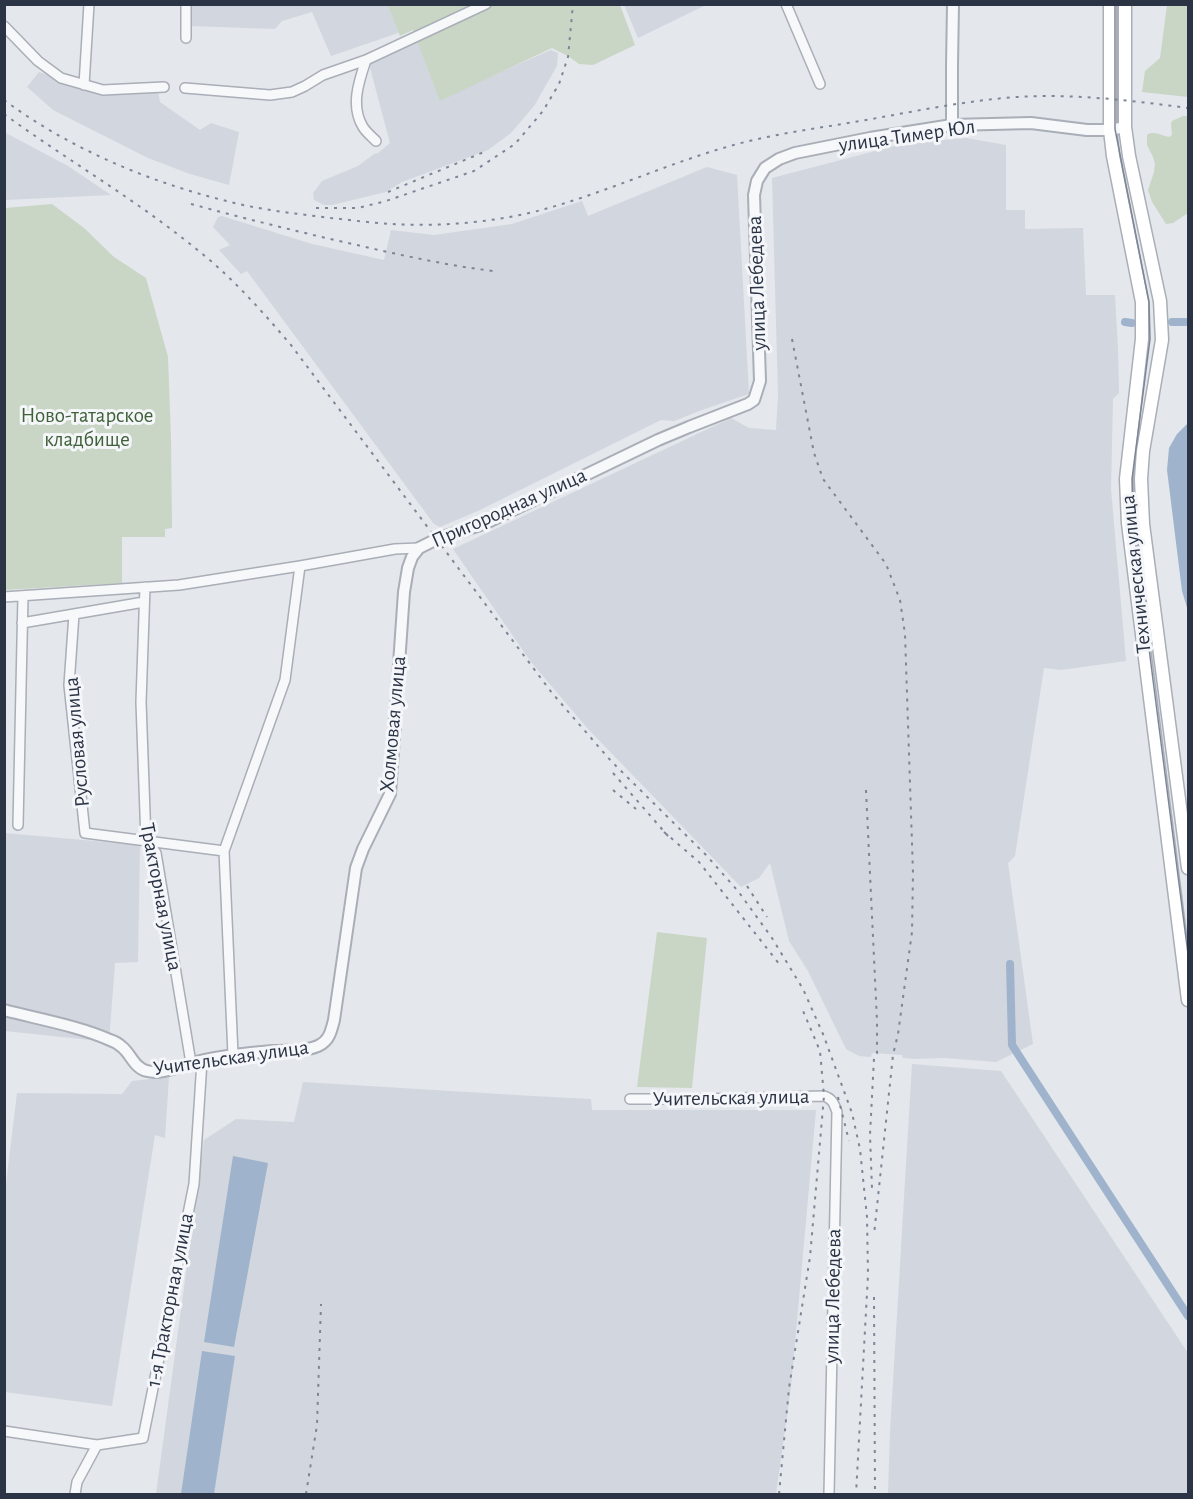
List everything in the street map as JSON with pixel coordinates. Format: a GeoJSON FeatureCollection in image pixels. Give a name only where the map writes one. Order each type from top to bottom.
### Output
{"type":"FeatureCollection","features":[{"type":"Feature","properties":{"kind":"main road","name":"Техническая улица"},"geometry":{"type":"LineString","coordinates":[[1110,4],[1110,130],[1113,156],[1142,302],[1142,339],[1126,478],[1128,523],[1188,1000]]}},
{"type":"Feature","properties":{"kind":"main road","name":"Техническая улица"},"geometry":{"type":"LineString","coordinates":[[1125,4],[1125,128],[1160,301],[1161,340],[1143,451],[1141,479],[1143,524],[1188,868]]}},
{"type":"Feature","properties":{"kind":"street"},"geometry":{"type":"LineString","coordinates":[[84,85],[89,4]]}},
{"type":"Feature","properties":{"kind":"street"},"geometry":{"type":"LineString","coordinates":[[186,4],[186,38]]}},
{"type":"Feature","properties":{"kind":"street"},"geometry":{"type":"LineString","coordinates":[[185,88],[270,95],[292,92],[323,75],[366,60],[486,4]]}},
{"type":"Feature","properties":{"kind":"street"},"geometry":{"type":"LineString","coordinates":[[786,4],[820,84]]}},
{"type":"Feature","properties":{"kind":"street"},"geometry":{"type":"LineString","coordinates":[[952,125],[953,4]]}},
{"type":"Feature","properties":{"kind":"street"},"geometry":{"type":"LineString","coordinates":[[4,26],[38,61],[61,78],[103,90],[164,87]]}},
{"type":"Feature","properties":{"kind":"street"},"geometry":{"type":"LineString","coordinates":[[366,60],[358,83],[356,108],[363,127],[376,141]]}},
{"type":"Feature","properties":{"kind":"street","name":"улица Тимер Юл"},"geometry":{"type":"LineString","coordinates":[[765,168],[795,153],[952,125],[1031,123],[1087,130],[1125,128]]}},
{"type":"Feature","properties":{"kind":"street","name":"улица Лебедева"},"geometry":{"type":"LineString","coordinates":[[754,400],[760,381],[754,195],[757,181],[765,168]]}},
{"type":"Feature","properties":{"kind":"street","name":"Пригородная улица"},"geometry":{"type":"LineString","coordinates":[[4,597],[179,585],[395,549],[419,548],[437,539],[486,523],[658,440],[754,400]]}},
{"type":"Feature","properties":{"kind":"street","name":"Холмовая улица"},"geometry":{"type":"LineString","coordinates":[[328,1038],[334,1020],[356,868],[390,794],[404,592],[408,568],[419,548]]}},
{"type":"Feature","properties":{"kind":"street"},"geometry":{"type":"LineString","coordinates":[[233,1055],[224,851],[285,680],[300,566]]}},
{"type":"Feature","properties":{"kind":"street","name":"Тракторная улица"},"geometry":{"type":"LineString","coordinates":[[145,587],[141,702],[146,841],[156,853],[196,1062]]}},
{"type":"Feature","properties":{"kind":"street"},"geometry":{"type":"LineString","coordinates":[[18,825],[23,596]]}},
{"type":"Feature","properties":{"kind":"street"},"geometry":{"type":"LineString","coordinates":[[22,623],[144,602]]}},
{"type":"Feature","properties":{"kind":"street","name":"Русловая улица"},"geometry":{"type":"LineString","coordinates":[[74,614],[69,685],[85,833],[146,841]]}},
{"type":"Feature","properties":{"kind":"street"},"geometry":{"type":"LineString","coordinates":[[146,841],[224,851]]}},
{"type":"Feature","properties":{"kind":"street","name":"Учительская улица"},"geometry":{"type":"LineString","coordinates":[[4,1010],[90,1032],[111,1040],[122,1047],[136,1066],[146,1071],[161,1072],[233,1055],[311,1048],[320,1045],[328,1038]]}},
{"type":"Feature","properties":{"kind":"street","name":"1-я Тракторная улица"},"geometry":{"type":"LineString","coordinates":[[97,1445],[142,1438],[194,1184],[196,1062]]}},
{"type":"Feature","properties":{"kind":"street","name":"Учительская улица"},"geometry":{"type":"LineString","coordinates":[[630,1099],[824,1096],[831,1099]]}},
{"type":"Feature","properties":{"kind":"street","name":"улица Лебедева"},"geometry":{"type":"LineString","coordinates":[[829,1494],[837,1112],[831,1099]]}},
{"type":"Feature","properties":{"kind":"street"},"geometry":{"type":"LineString","coordinates":[[4,1431],[97,1445],[77,1482],[75,1494]]}},
{"type":"Feature","properties":{"kind":"shaded area"},"geometry":{"type":"Polygon","coordinates":[[[190,5],[395,5],[404,31],[331,56],[312,12],[282,21],[275,29],[190,26],[190,5]]]}},
{"type":"Feature","properties":{"kind":"shaded area"},"geometry":{"type":"Polygon","coordinates":[[[624,5],[706,5],[638,38],[624,5]]]}},
{"type":"Feature","properties":{"kind":"shaded area"},"geometry":{"type":"Polygon","coordinates":[[[419,38],[446,96],[551,50],[558,53],[557,66],[534,106],[511,133],[488,150],[402,182],[386,192],[332,205],[324,205],[314,200],[313,193],[322,181],[358,166],[390,143],[369,64],[419,38]]]}},
{"type":"Feature","properties":{"kind":"shaded area"},"geometry":{"type":"Polygon","coordinates":[[[39,72],[96,92],[158,91],[160,102],[200,130],[211,123],[239,132],[229,185],[190,174],[148,158],[53,110],[27,87],[39,72]]]}},
{"type":"Feature","properties":{"kind":"shaded area"},"geometry":{"type":"Polygon","coordinates":[[[4,132],[68,166],[111,195],[5,200],[4,132]]]}},
{"type":"Feature","properties":{"kind":"shaded area"},"geometry":{"type":"Polygon","coordinates":[[[966,138],[1006,145],[1006,210],[1025,210],[1025,229],[1083,228],[1086,295],[1115,295],[1118,349],[1119,393],[1113,399],[1111,489],[1126,661],[1061,670],[1044,668],[1015,856],[1008,863],[1033,1044],[996,1062],[945,1058],[915,1059],[903,1058],[902,1055],[872,1053],[871,1057],[859,1056],[846,1049],[808,971],[789,941],[770,863],[759,878],[741,887],[588,729],[531,662],[453,549],[731,418],[749,428],[776,430],[778,395],[772,178],[902,144],[966,138]]]}},
{"type":"Feature","properties":{"kind":"shaded area"},"geometry":{"type":"Polygon","coordinates":[[[707,167],[737,175],[749,394],[674,421],[661,420],[480,510],[440,527],[434,524],[247,271],[241,274],[219,250],[230,245],[213,227],[218,217],[222,216],[312,244],[384,260],[391,230],[434,235],[512,224],[582,201],[588,216],[707,167]]]}},
{"type":"Feature","properties":{"kind":"shaded area"},"geometry":{"type":"Polygon","coordinates":[[[4,833],[140,845],[138,962],[115,963],[109,1042],[5,1031],[4,833]]]}},
{"type":"Feature","properties":{"kind":"shaded area"},"geometry":{"type":"Polygon","coordinates":[[[912,1064],[1001,1071],[1188,1353],[1188,1494],[888,1494],[912,1064]]]}},
{"type":"Feature","properties":{"kind":"shaded area"},"geometry":{"type":"Polygon","coordinates":[[[169,1077],[165,1138],[155,1135],[112,1406],[5,1392],[4,1200],[17,1093],[122,1094],[132,1081],[169,1077]]]}},
{"type":"Feature","properties":{"kind":"shaded area"},"geometry":{"type":"Polygon","coordinates":[[[303,1082],[591,1099],[592,1110],[816,1110],[791,1387],[776,1494],[156,1494],[204,1140],[236,1119],[294,1122],[303,1082]]]}},
{"type":"Feature","properties":{"kind":"green space"},"geometry":{"type":"Polygon","coordinates":[[[388,5],[620,5],[635,45],[593,65],[579,64],[552,48],[440,101],[413,30],[400,36],[388,5]]]}},
{"type":"Feature","properties":{"kind":"green space"},"geometry":{"type":"Polygon","coordinates":[[[1167,5],[1188,5],[1188,97],[1142,92],[1145,71],[1160,58],[1167,5]]]}},
{"type":"Feature","properties":{"kind":"green space"},"geometry":{"type":"Polygon","coordinates":[[[1188,116],[1188,213],[1173,223],[1166,224],[1152,202],[1148,190],[1155,164],[1147,145],[1147,135],[1155,133],[1169,137],[1172,135],[1172,121],[1188,116]]]}},
{"type":"Feature","properties":{"kind":"green space","name":"Ново-татарское кладбище"},"geometry":{"type":"Polygon","coordinates":[[[52,204],[84,228],[114,257],[146,278],[168,357],[172,528],[165,529],[165,537],[122,537],[122,583],[5,590],[5,208],[52,204]]]}},
{"type":"Feature","properties":{"kind":"green space"},"geometry":{"type":"Polygon","coordinates":[[[657,932],[707,938],[692,1088],[637,1087],[657,932]]]}},
{"type":"Feature","properties":{"kind":"water"},"geometry":{"type":"Polygon","coordinates":[[[1188,423],[1188,611],[1182,591],[1167,470],[1169,448],[1177,434],[1188,423]]]}},
{"type":"Feature","properties":{"kind":"water"},"geometry":{"type":"Polygon","coordinates":[[[233,1156],[268,1163],[234,1347],[204,1342],[233,1156]]]}},
{"type":"Feature","properties":{"kind":"water"},"geometry":{"type":"Polygon","coordinates":[[[202,1351],[235,1356],[214,1494],[181,1494],[202,1351]]]}},
{"type":"Feature","properties":{"kind":"waterway"},"geometry":{"type":"LineString","coordinates":[[1125,322],[1132,323]]}},
{"type":"Feature","properties":{"kind":"waterway"},"geometry":{"type":"LineString","coordinates":[[1172,322],[1185,322]]}},
{"type":"Feature","properties":{"kind":"waterway"},"geometry":{"type":"LineString","coordinates":[[1010,964],[1012,1045],[1188,1316]]}},
{"type":"Feature","properties":{"kind":"tram line"},"geometry":{"type":"LineString","coordinates":[[1115,4],[1115,129],[1149,302],[1150,339],[1132,479],[1133,523],[1188,954]]}},
{"type":"Feature","properties":{"kind":"railway"},"geometry":{"type":"LineString","coordinates":[[316,208],[358,208],[386,201],[474,171],[515,144],[543,111],[559,84],[568,57],[573,4]]}},
{"type":"Feature","properties":{"kind":"railway"},"geometry":{"type":"LineString","coordinates":[[4,100],[58,135],[87,150],[116,164],[177,187],[239,204],[273,210],[411,225],[450,224],[527,214],[596,193],[697,156],[749,141],[962,103],[1004,98],[1065,96],[1188,108]]}},
{"type":"Feature","properties":{"kind":"railway"},"geometry":{"type":"LineString","coordinates":[[4,114],[172,230],[221,270],[257,306],[291,345],[552,693],[611,761],[706,855],[738,891],[772,938],[803,989],[823,1034],[852,1113],[860,1149],[867,1217],[868,1275],[856,1494]]}},
{"type":"Feature","properties":{"kind":"railway"},"geometry":{"type":"LineString","coordinates":[[388,192],[484,152]]}},
{"type":"Feature","properties":{"kind":"railway"},"geometry":{"type":"LineString","coordinates":[[191,204],[384,251],[493,271]]}},
{"type":"Feature","properties":{"kind":"railway"},"geometry":{"type":"LineString","coordinates":[[792,339],[814,453],[823,479],[886,564],[900,600],[905,634],[913,873],[912,932],[893,1055],[874,1235]]}},
{"type":"Feature","properties":{"kind":"railway"},"geometry":{"type":"LineString","coordinates":[[613,773],[668,836]]}},
{"type":"Feature","properties":{"kind":"railway"},"geometry":{"type":"LineString","coordinates":[[613,790],[636,809]]}},
{"type":"Feature","properties":{"kind":"railway"},"geometry":{"type":"LineString","coordinates":[[866,790],[877,1021],[877,1053],[874,1058],[870,1135],[872,1189]]}},
{"type":"Feature","properties":{"kind":"railway"},"geometry":{"type":"LineString","coordinates":[[664,832],[699,862],[780,965]]}},
{"type":"Feature","properties":{"kind":"railway"},"geometry":{"type":"LineString","coordinates":[[747,886],[767,917]]}},
{"type":"Feature","properties":{"kind":"railway"},"geometry":{"type":"LineString","coordinates":[[779,1494],[789,1388],[810,1257],[824,1096],[820,1051],[801,1006]]}},
{"type":"Feature","properties":{"kind":"railway"},"geometry":{"type":"LineString","coordinates":[[838,1097],[849,1141]]}},
{"type":"Feature","properties":{"kind":"railway"},"geometry":{"type":"LineString","coordinates":[[874,1297],[875,1494]]}},
{"type":"Feature","properties":{"kind":"railway"},"geometry":{"type":"LineString","coordinates":[[306,1494],[317,1425],[321,1304]]}}]}
